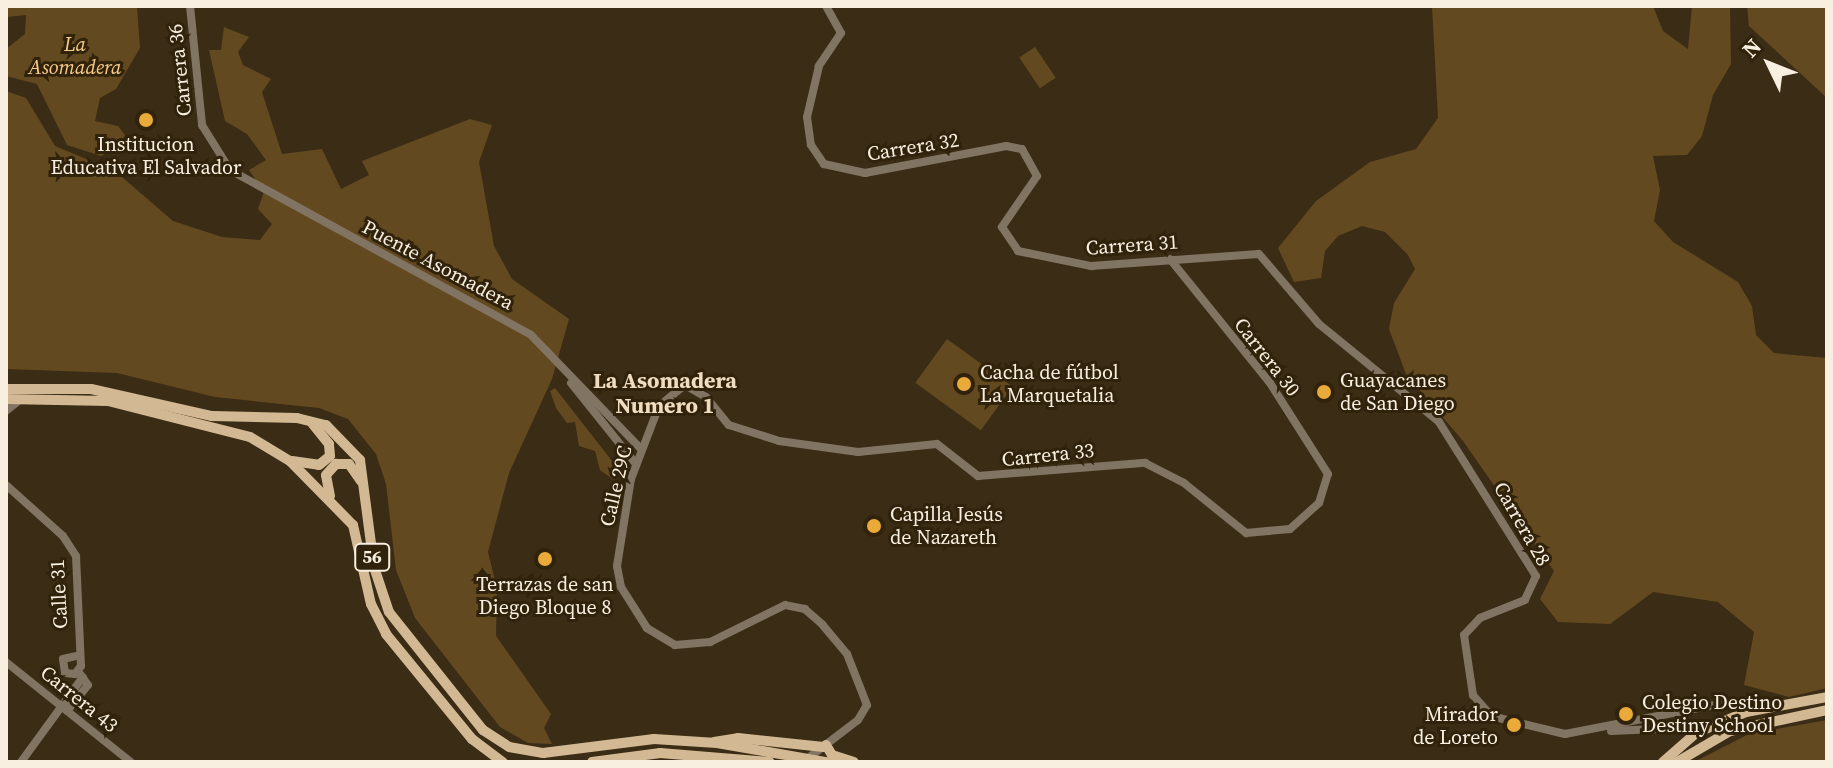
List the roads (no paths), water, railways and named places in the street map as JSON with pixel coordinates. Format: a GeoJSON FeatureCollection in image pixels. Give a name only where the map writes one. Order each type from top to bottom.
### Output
{"type":"FeatureCollection","features":[{"type":"Feature","properties":{"kind":"main road","name":"56"},"geometry":{"type":"LineString","coordinates":[[6,389],[91,389],[212,416],[310,421],[326,425],[353,451],[363,487],[377,584],[389,612],[494,739],[543,753],[654,739],[715,742],[826,762]]}},
{"type":"Feature","properties":{"kind":"main road","name":"56"},"geometry":{"type":"LineString","coordinates":[[6,399],[108,401],[250,437],[290,461],[332,499],[353,525],[371,604],[386,634],[472,739],[503,762]]}},
{"type":"Feature","properties":{"kind":"main road"},"geometry":{"type":"LineString","coordinates":[[290,461],[315,465],[330,456],[326,437],[310,421]]}},
{"type":"Feature","properties":{"kind":"main road"},"geometry":{"type":"LineString","coordinates":[[332,499],[326,475],[340,463],[353,467],[363,487]]}},
{"type":"Feature","properties":{"kind":"main road"},"geometry":{"type":"LineString","coordinates":[[1663,762],[1696,733],[1746,712],[1827,698]]}},
{"type":"Feature","properties":{"kind":"main road"},"geometry":{"type":"LineString","coordinates":[[1677,762],[1714,737],[1748,725],[1827,710]]}},
{"type":"Feature","properties":{"kind":"main road"},"geometry":{"type":"LineString","coordinates":[[715,742],[738,738],[825,746],[832,755],[852,762]]}},
{"type":"Feature","properties":{"kind":"main road"},"geometry":{"type":"LineString","coordinates":[[592,762],[660,753],[770,762]]}},
{"type":"Feature","properties":{"kind":"street","name":"Carrera 36"},"geometry":{"type":"LineString","coordinates":[[190,6],[201,116],[215,151],[239,177],[313,217]]}},
{"type":"Feature","properties":{"kind":"street","name":"Carrera 32"},"geometry":{"type":"LineString","coordinates":[[826,6],[841,33],[819,66],[807,117],[811,145],[824,164],[865,173],[1006,146],[1033,160],[1034,188],[1002,227]]}},
{"type":"Feature","properties":{"kind":"street","name":"Puente Asomadera"},"geometry":{"type":"LineString","coordinates":[[313,217],[440,282],[545,347],[563,369]]}},
{"type":"Feature","properties":{"kind":"street","name":"Carrera 31"},"geometry":{"type":"LineString","coordinates":[[1002,227],[1018,251],[1066,264],[1251,251],[1275,268]]}},
{"type":"Feature","properties":{"kind":"street","name":"Carrera 30"},"geometry":{"type":"LineString","coordinates":[[1170,259],[1270,383],[1329,482],[1298,525],[1256,536]]}},
{"type":"Feature","properties":{"kind":"street","name":"Carrera 28"},"geometry":{"type":"LineString","coordinates":[[1275,268],[1319,324],[1439,422],[1533,568],[1532,594],[1474,621],[1464,635],[1469,681],[1482,708],[1499,720],[1545,732],[1748,725]]}},
{"type":"Feature","properties":{"kind":"street"},"geometry":{"type":"LineString","coordinates":[[563,369],[640,448]]}},
{"type":"Feature","properties":{"kind":"street"},"geometry":{"type":"LineString","coordinates":[[563,369],[593,418],[635,463]]}},
{"type":"Feature","properties":{"kind":"street","name":"Calle 29C"},"geometry":{"type":"LineString","coordinates":[[706,397],[685,385],[675,390],[650,420],[635,463],[617,566],[621,587],[647,628],[675,645],[702,643],[774,609],[796,606],[829,631],[866,689],[865,712],[825,746]]}},
{"type":"Feature","properties":{"kind":"street","name":"Carrera 33"},"geometry":{"type":"LineString","coordinates":[[706,397],[729,425],[779,441],[858,452],[937,444],[978,476],[1145,463],[1256,536]]}},
{"type":"Feature","properties":{"kind":"street"},"geometry":{"type":"LineString","coordinates":[[6,411],[21,399]]}},
{"type":"Feature","properties":{"kind":"street","name":"Calle 31"},"geometry":{"type":"LineString","coordinates":[[6,485],[71,545],[78,575],[77,641],[73,655]]}},
{"type":"Feature","properties":{"kind":"street"},"geometry":{"type":"LineString","coordinates":[[21,762],[65,709],[80,678],[73,655],[61,667],[80,678]]}},
{"type":"Feature","properties":{"kind":"street","name":"Carrera 43"},"geometry":{"type":"LineString","coordinates":[[6,662],[131,762]]}},
{"type":"Feature","properties":{"kind":"street","name":"Carrera 28"},"geometry":{"type":"LineString","coordinates":[[1633,728],[1729,702],[1791,705]]}},
{"type":"Feature","properties":{"kind":"street"},"geometry":{"type":"LineString","coordinates":[[804,762],[825,746]]}},
{"type":"Feature","properties":{"kind":"place","name":"Institucion Educativa El Salvador"},"geometry":{"type":"Point","coordinates":[146,120]}},
{"type":"Feature","properties":{"kind":"place","name":"Cacha de fútbol La Marquetalia"},"geometry":{"type":"Point","coordinates":[964,384]}},
{"type":"Feature","properties":{"kind":"place","name":"Guayacanes de San Diego"},"geometry":{"type":"Point","coordinates":[1324,392]}},
{"type":"Feature","properties":{"kind":"place","name":"Capilla Jesús de Nazareth"},"geometry":{"type":"Point","coordinates":[874,526]}},
{"type":"Feature","properties":{"kind":"place","name":"Terrazas de san Diego Bloque 8"},"geometry":{"type":"Point","coordinates":[545,559]}},
{"type":"Feature","properties":{"kind":"place","name":"Colegio Destino Destiny School"},"geometry":{"type":"Point","coordinates":[1626,714]}},
{"type":"Feature","properties":{"kind":"place","name":"Mirador de Loreto"},"geometry":{"type":"Point","coordinates":[1514,725]}},
{"type":"Feature","properties":{"kind":"district","name":"La Asomadera Numero 1"},"geometry":{"type":"Point","coordinates":[665,392]}},
{"type":"Feature","properties":{"kind":"park label","name":"La Asomadera"},"geometry":{"type":"Point","coordinates":[75,56]}}]}
